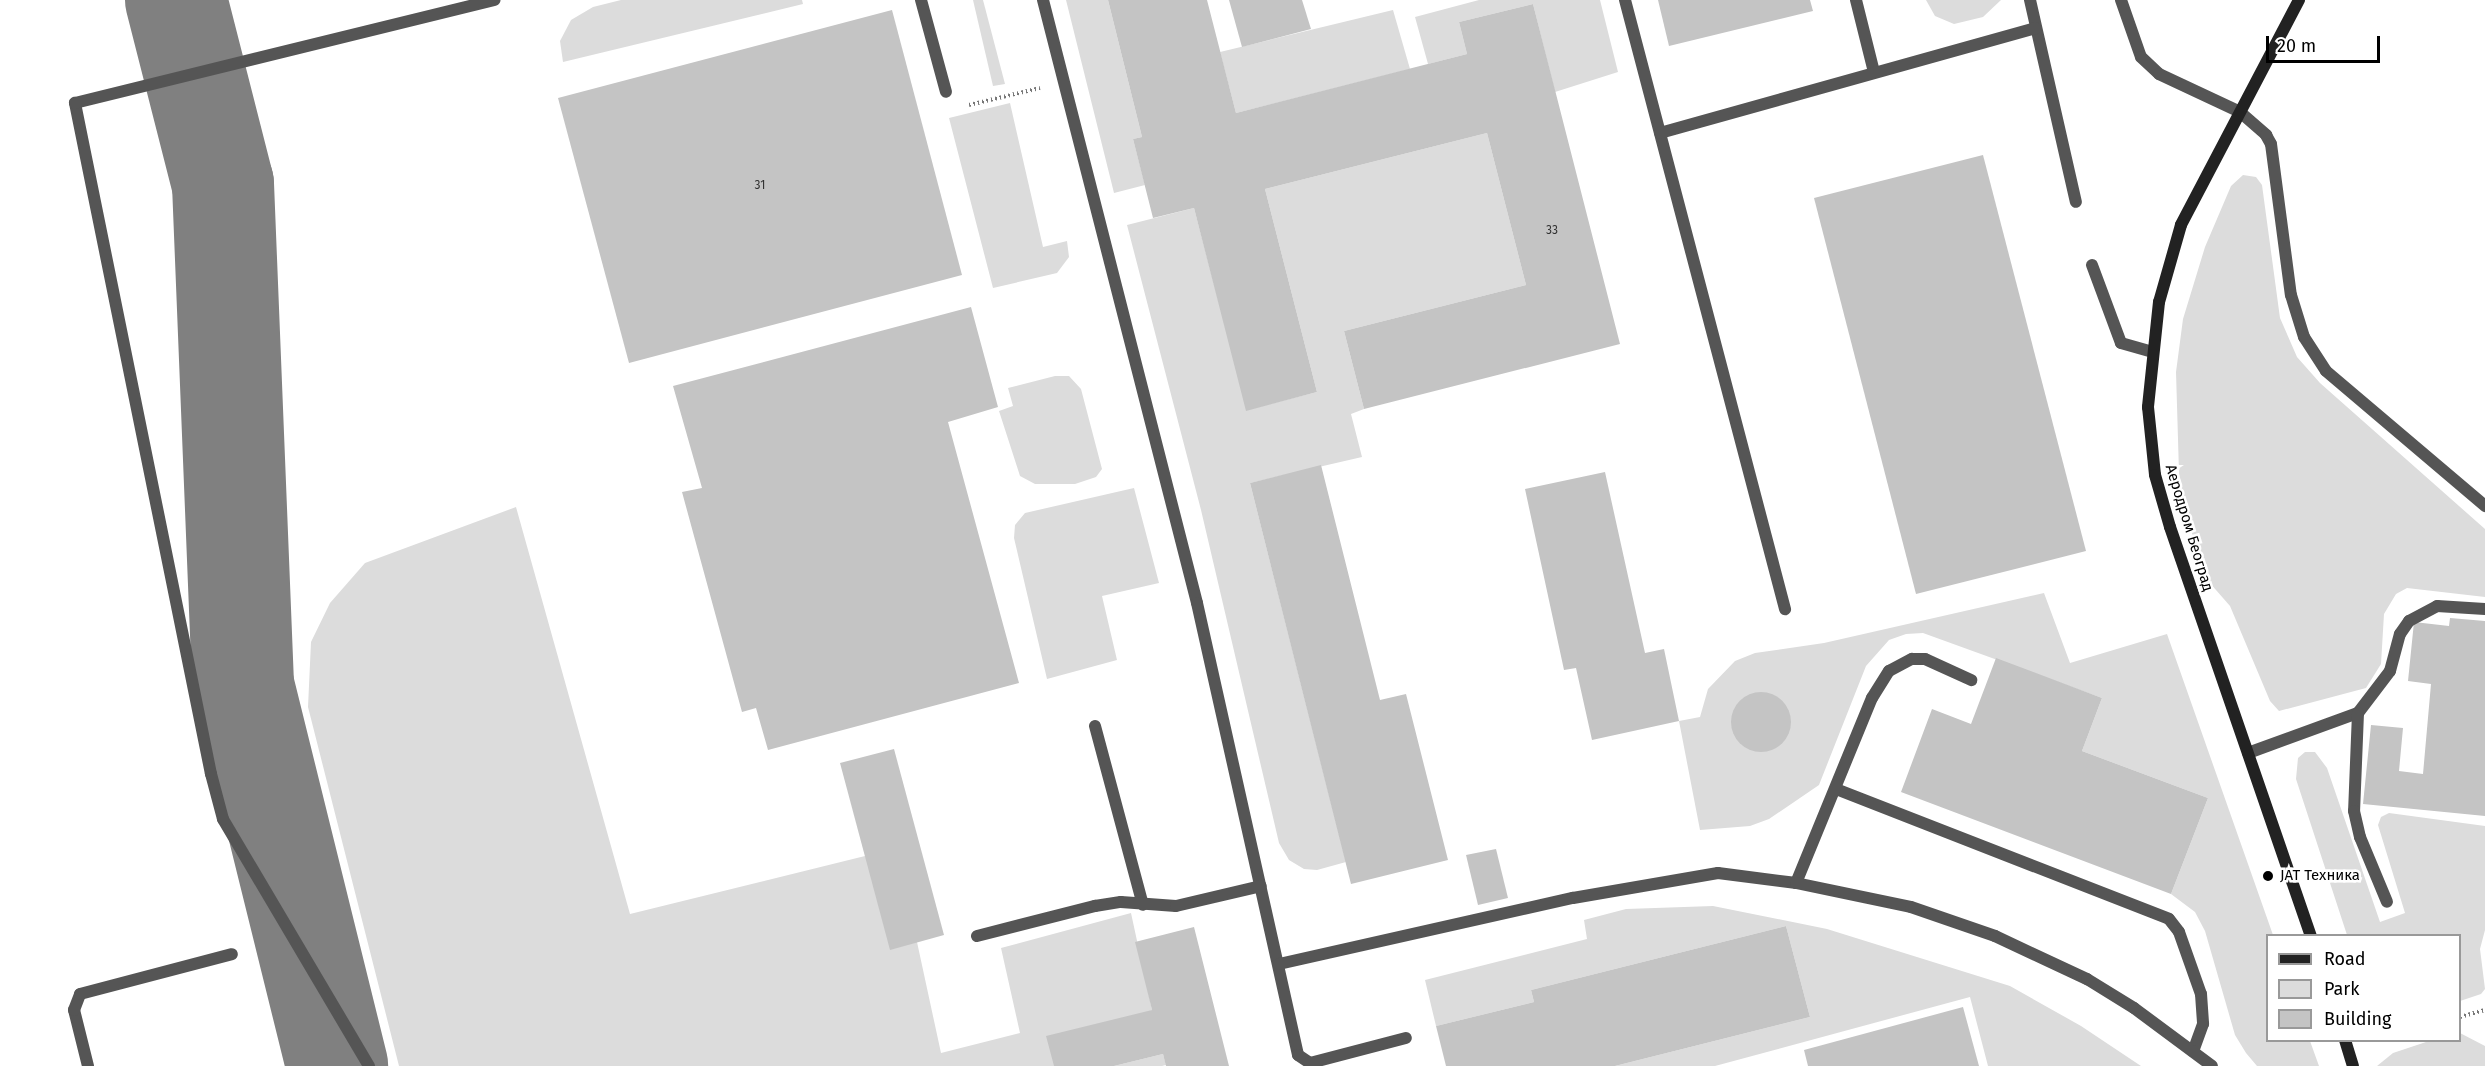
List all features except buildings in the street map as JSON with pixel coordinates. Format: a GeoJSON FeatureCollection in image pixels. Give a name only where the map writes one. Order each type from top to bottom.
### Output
{"type":"FeatureCollection","features":[{"type":"Feature","properties":{"kind":"street","name":"Аеродром Београд"},"geometry":{"type":"LineString","coordinates":[[2299,0],[2181,225],[2164,273],[2148,407],[2156,475],[2247,753],[2310,934]]}},
{"type":"Feature","properties":{"kind":"street"},"geometry":{"type":"LineString","coordinates":[[2345,1042],[2353,1066]]}},
{"type":"Feature","properties":{"kind":"lane"},"geometry":{"type":"LineString","coordinates":[[369,1066],[223,819],[211,774],[75,103],[495,0]]}},
{"type":"Feature","properties":{"kind":"lane"},"geometry":{"type":"LineString","coordinates":[[921,0],[946,92]]}},
{"type":"Feature","properties":{"kind":"lane"},"geometry":{"type":"LineString","coordinates":[[1043,0],[1197,603],[1302,1060],[1310,1063],[1406,1038]]}},
{"type":"Feature","properties":{"kind":"lane"},"geometry":{"type":"LineString","coordinates":[[1625,0],[1785,609]]}},
{"type":"Feature","properties":{"kind":"lane"},"geometry":{"type":"LineString","coordinates":[[1856,0],[1874,72]]}},
{"type":"Feature","properties":{"kind":"lane"},"geometry":{"type":"LineString","coordinates":[[2030,0],[2076,202]]}},
{"type":"Feature","properties":{"kind":"lane"},"geometry":{"type":"LineString","coordinates":[[2121,0],[2141,57],[2158,74],[2240,112],[2259,126],[2271,144],[2290,295],[2304,337],[2326,371],[2485,506]]}},
{"type":"Feature","properties":{"kind":"lane"},"geometry":{"type":"LineString","coordinates":[[1660,133],[2036,28]]}},
{"type":"Feature","properties":{"kind":"lane"},"geometry":{"type":"LineString","coordinates":[[2092,265],[2121,343],[2153,352]]}},
{"type":"Feature","properties":{"kind":"lane"},"geometry":{"type":"LineString","coordinates":[[2247,753],[2358,713],[2390,671],[2400,634],[2409,621],[2437,606],[2485,609]]}},
{"type":"Feature","properties":{"kind":"lane"},"geometry":{"type":"LineString","coordinates":[[1796,883],[1872,698],[1889,671],[1912,659],[1925,659],[1971,680]]}},
{"type":"Feature","properties":{"kind":"lane"},"geometry":{"type":"LineString","coordinates":[[2358,713],[2354,811],[2360,837],[2387,902]]}},
{"type":"Feature","properties":{"kind":"lane"},"geometry":{"type":"LineString","coordinates":[[1095,726],[1143,905]]}},
{"type":"Feature","properties":{"kind":"lane"},"geometry":{"type":"LineString","coordinates":[[1836,789],[2169,919],[2179,932],[2201,994],[2203,1024],[2193,1051]]}},
{"type":"Feature","properties":{"kind":"lane"},"geometry":{"type":"LineString","coordinates":[[1279,964],[1694,875],[1718,873],[1796,883],[1911,907],[2013,943],[2134,1008],[2212,1066]]}},
{"type":"Feature","properties":{"kind":"lane"},"geometry":{"type":"LineString","coordinates":[[977,936],[1095,906],[1176,906],[1261,886]]}},
{"type":"Feature","properties":{"kind":"lane"},"geometry":{"type":"LineString","coordinates":[[88,1066],[74,1010],[80,994],[232,954]]}},
{"type":"Feature","properties":{"kind":"path"},"geometry":{"type":"LineString","coordinates":[[963,107],[1064,82]]}},
{"type":"Feature","properties":{"kind":"path"},"geometry":{"type":"LineString","coordinates":[[2461,1017],[2485,1010]]}},
{"type":"Feature","properties":{"kind":"green space"},"geometry":{"type":"Polygon","coordinates":[[[621,0],[802,0],[803,4],[563,62],[560,41],[571,20],[593,7],[621,0]]]}},
{"type":"Feature","properties":{"kind":"green space"},"geometry":{"type":"Polygon","coordinates":[[[973,0],[983,0],[1005,84],[993,86],[973,0]]]}},
{"type":"Feature","properties":{"kind":"green space"},"geometry":{"type":"Polygon","coordinates":[[[1066,0],[1108,0],[1142,137],[1133,139],[1145,185],[1114,193],[1066,0]]]}},
{"type":"Feature","properties":{"kind":"green space"},"geometry":{"type":"Polygon","coordinates":[[[1479,0],[1600,0],[1618,72],[1555,92],[1533,4],[1459,22],[1467,54],[1428,64],[1415,17],[1479,0]]]}},
{"type":"Feature","properties":{"kind":"green space"},"geometry":{"type":"Polygon","coordinates":[[[1926,0],[2001,0],[1983,17],[1954,24],[1935,16],[1926,0]]]}},
{"type":"Feature","properties":{"kind":"green space"},"geometry":{"type":"Polygon","coordinates":[[[1393,10],[1410,69],[1236,113],[1220,52],[1393,10]]]}},
{"type":"Feature","properties":{"kind":"green space"},"geometry":{"type":"Polygon","coordinates":[[[1010,103],[1043,247],[1067,241],[1069,257],[1057,273],[993,288],[949,118],[1010,103]]]}},
{"type":"Feature","properties":{"kind":"green space"},"geometry":{"type":"Polygon","coordinates":[[[1487,133],[1526,285],[1344,331],[1364,409],[1351,414],[1362,457],[1250,483],[1346,862],[1317,870],[1304,869],[1289,860],[1279,843],[1201,510],[1127,225],[1194,208],[1247,410],[1317,392],[1265,189],[1487,133]]]}},
{"type":"Feature","properties":{"kind":"green space"},"geometry":{"type":"Polygon","coordinates":[[[2243,175],[2256,177],[2262,185],[2280,318],[2297,357],[2320,383],[2485,529],[2485,597],[2407,588],[2396,594],[2384,614],[2381,664],[2366,688],[2279,711],[2270,701],[2230,606],[2209,582],[2187,519],[2179,473],[2176,372],[2183,319],[2205,247],[2231,186],[2243,175]]]}},
{"type":"Feature","properties":{"kind":"green space"},"geometry":{"type":"Polygon","coordinates":[[[1055,376],[1069,376],[1081,389],[1102,469],[1096,477],[1075,484],[1035,484],[1020,476],[999,411],[1013,406],[1008,388],[1055,376]]]}},
{"type":"Feature","properties":{"kind":"green space"},"geometry":{"type":"Polygon","coordinates":[[[1134,488],[1159,583],[1102,596],[1117,660],[1047,679],[1014,538],[1015,525],[1025,513],[1134,488]]]}},
{"type":"Feature","properties":{"kind":"green space"},"geometry":{"type":"Polygon","coordinates":[[[516,507],[630,914],[865,856],[917,942],[941,1053],[1020,1033],[1001,948],[1131,913],[1152,1010],[1054,1066],[399,1066],[308,707],[311,642],[330,603],[365,563],[516,507]]]}},
{"type":"Feature","properties":{"kind":"green space"},"geometry":{"type":"Polygon","coordinates":[[[2044,593],[2070,663],[2167,634],[2273,934],[2266,934],[2266,1042],[2310,1042],[2319,1066],[2257,1066],[2235,1035],[2205,931],[2195,912],[2171,894],[2208,798],[2082,751],[2102,698],[1923,633],[1906,634],[1889,640],[1866,666],[1819,785],[1769,819],[1750,826],[1700,830],[1679,721],[1700,717],[1708,689],[1735,661],[1755,653],[1824,643],[2044,593]]]}},
{"type":"Feature","properties":{"kind":"green space"},"geometry":{"type":"Polygon","coordinates":[[[2305,752],[2315,752],[2327,768],[2380,922],[2405,913],[2378,825],[2381,817],[2389,813],[2485,826],[2485,930],[2480,949],[2485,989],[2481,994],[2461,1001],[2461,934],[2347,934],[2296,779],[2298,758],[2305,752]]]}},
{"type":"Feature","properties":{"kind":"green space"},"geometry":{"type":"Polygon","coordinates":[[[1713,906],[1827,929],[2010,986],[2081,1026],[2141,1066],[1988,1066],[1970,997],[1715,1066],[1615,1066],[1810,1017],[1786,926],[1531,990],[1534,1002],[1436,1026],[1425,980],[1587,939],[1584,920],[1626,909],[1713,906]]]}},
{"type":"Feature","properties":{"kind":"green space"},"geometry":{"type":"Polygon","coordinates":[[[2461,1034],[2485,1046],[2485,1066],[2377,1066],[2393,1053],[2426,1042],[2461,1042],[2461,1034]]]}},
{"type":"Feature","properties":{"kind":"green space"},"geometry":{"type":"Polygon","coordinates":[[[1163,1054],[1166,1065],[1162,1066],[1114,1066],[1163,1054]]]}},
{"type":"Feature","properties":{"kind":"taxiway"},"geometry":{"type":"LineString","coordinates":[[176,0],[223,184],[243,685],[337,1066]]}},
{"type":"Feature","properties":{"kind":"place","name":"ЈАТ Техника"},"geometry":{"type":"Point","coordinates":[2268,876]}}]}
